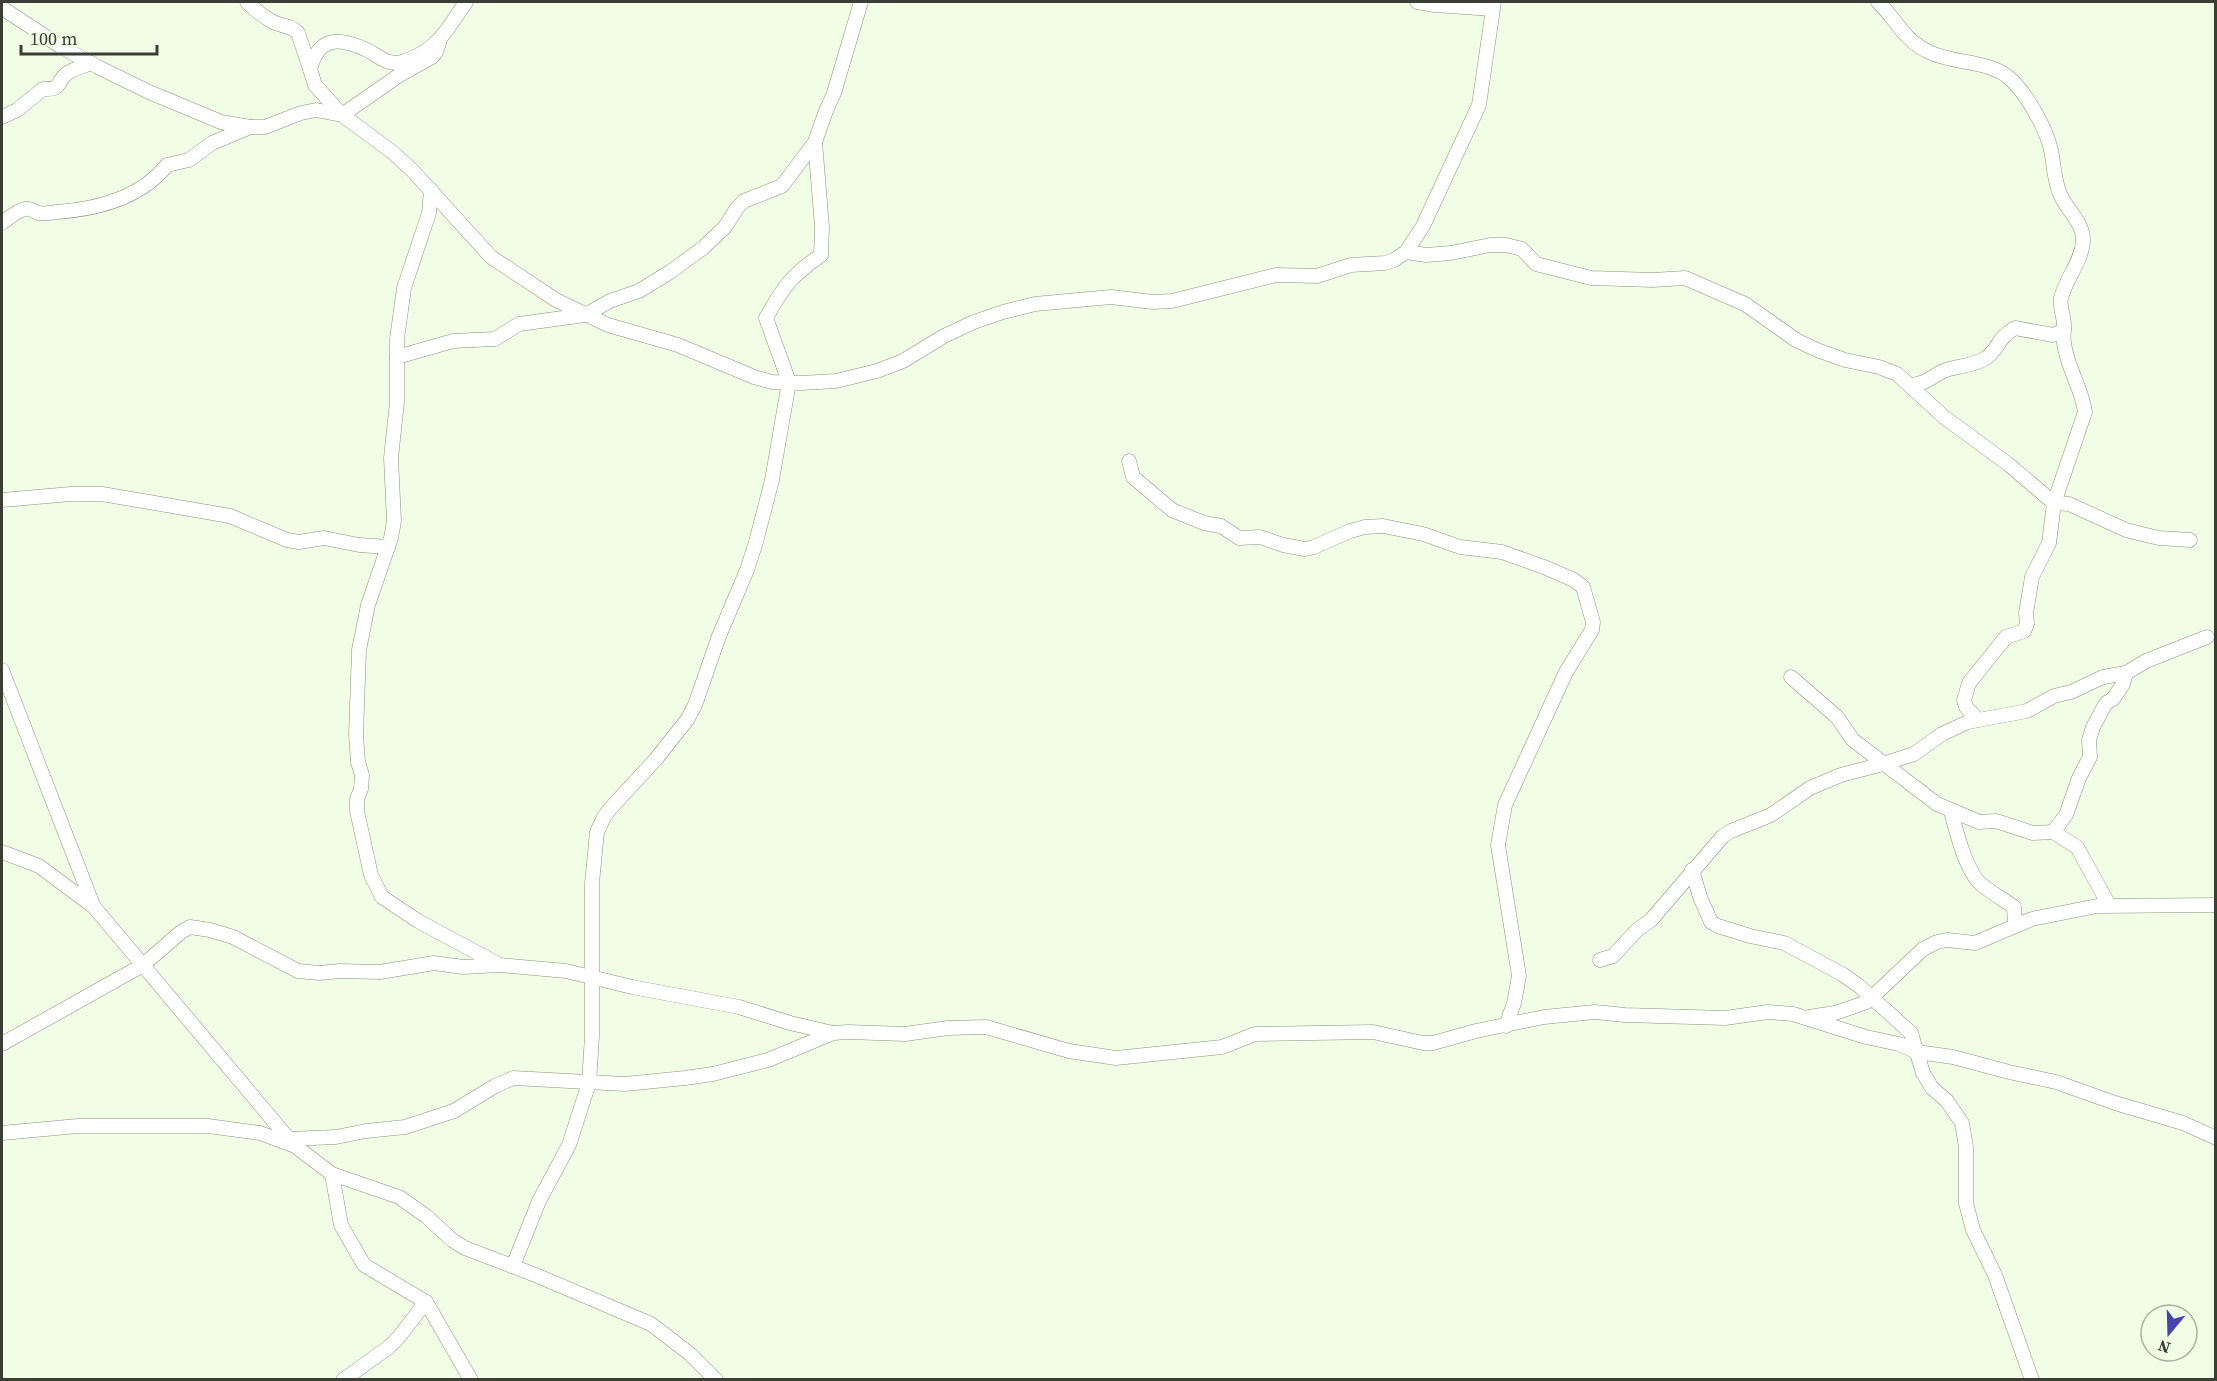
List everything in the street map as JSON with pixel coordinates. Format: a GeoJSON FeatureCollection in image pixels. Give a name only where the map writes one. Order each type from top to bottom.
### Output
{"type":"FeatureCollection","features":[{"type":"Feature","properties":{"kind":"street"},"geometry":{"type":"LineString","coordinates":[[247,2],[276,23],[294,28],[298,33],[315,85],[342,115],[402,161],[431,190],[463,229],[499,264],[566,306],[585,315],[618,328],[678,345],[754,377],[772,382],[836,381],[877,372],[903,361],[944,336],[974,322],[1035,304],[1111,297],[1153,302],[1172,301],[1276,275],[1317,276],[1351,265],[1390,262],[1406,252],[1424,226],[1479,105],[1493,5],[1435,5],[1417,2]]}},
{"type":"Feature","properties":{"kind":"street"},"geometry":{"type":"LineString","coordinates":[[2,8],[60,46],[149,92],[221,122],[265,127],[301,113],[316,110],[342,115],[398,76],[432,57],[466,2]]}},
{"type":"Feature","properties":{"kind":"street"},"geometry":{"type":"LineString","coordinates":[[397,357],[453,341],[495,339],[519,324],[585,315],[610,301],[645,287],[688,259],[724,227],[744,201],[782,186],[815,142],[825,111],[834,93],[861,2]]}},
{"type":"Feature","properties":{"kind":"street"},"geometry":{"type":"LineString","coordinates":[[1878,2],[1891,14],[1908,39],[1929,52],[1987,66],[2007,76],[2036,114],[2050,147],[2055,182],[2061,198],[2082,230],[2083,242],[2080,253],[2061,299],[2063,342],[2072,376],[2083,397],[2085,412],[2054,503],[2049,543],[2032,577],[2026,613],[2027,624],[2024,631],[2006,637],[1969,683],[1966,692],[1966,707],[1977,719]]}},
{"type":"Feature","properties":{"kind":"street"},"geometry":{"type":"LineString","coordinates":[[310,69],[317,51],[330,41],[355,46],[386,62],[396,63],[405,62],[439,43]]}},
{"type":"Feature","properties":{"kind":"street"},"geometry":{"type":"LineString","coordinates":[[2,117],[16,110],[43,89],[54,89],[59,86],[66,74],[92,63]]}},
{"type":"Feature","properties":{"kind":"street"},"geometry":{"type":"LineString","coordinates":[[2,223],[24,209],[39,213],[57,212],[111,203],[158,178],[167,165],[189,160],[212,143],[250,127]]}},
{"type":"Feature","properties":{"kind":"street"},"geometry":{"type":"LineString","coordinates":[[513,1266],[539,1201],[569,1145],[589,1083],[592,883],[597,832],[604,817],[679,732],[695,705],[756,542],[772,480],[789,382],[766,318],[781,289],[797,271],[821,255],[822,227],[815,142]]}},
{"type":"Feature","properties":{"kind":"street"},"geometry":{"type":"LineString","coordinates":[[431,190],[429,213],[405,288],[397,339],[397,411],[391,458],[394,521],[388,547],[368,605],[359,650],[356,735],[357,762],[362,776],[357,811],[371,875],[382,897],[418,921],[500,965]]}},
{"type":"Feature","properties":{"kind":"street"},"geometry":{"type":"LineString","coordinates":[[1406,252],[1426,255],[1490,245],[1506,245],[1522,249],[1536,264],[1591,278],[1653,280],[1685,278],[1745,304],[1796,340],[1817,350],[1897,374],[1944,417],[2008,464],[2054,503],[2069,504],[2126,530],[2159,538],[2190,540]]}},
{"type":"Feature","properties":{"kind":"street"},"geometry":{"type":"LineString","coordinates":[[1910,385],[1922,385],[1948,369],[1961,368],[1985,359],[1995,350],[2000,338],[2015,328],[2053,335],[2064,330]]}},
{"type":"Feature","properties":{"kind":"street"},"geometry":{"type":"LineString","coordinates":[[1129,461],[1133,477],[1172,510],[1204,523],[1221,526],[1239,538],[1260,537],[1282,545],[1305,549],[1365,526],[1383,526],[1423,534],[1460,547],[1502,552],[1544,567],[1574,580],[1583,587],[1593,622],[1592,630],[1566,672],[1520,775],[1509,794],[1498,835],[1502,878],[1519,976],[1514,1003],[1506,1026]]}},
{"type":"Feature","properties":{"kind":"street"},"geometry":{"type":"LineString","coordinates":[[2,500],[79,494],[102,495],[230,516],[287,540],[299,542],[324,538],[359,545],[388,547]]}},
{"type":"Feature","properties":{"kind":"street"},"geometry":{"type":"LineString","coordinates":[[1600,960],[1613,956],[1637,930],[1651,920],[1692,870],[1707,857],[1717,841],[1731,831],[1771,815],[1810,788],[1841,775],[1919,752],[1942,734],[1977,719],[2008,716],[2027,711],[2054,696],[2066,694],[2103,678],[2126,673],[2146,661],[2207,637]]}},
{"type":"Feature","properties":{"kind":"street"},"geometry":{"type":"LineString","coordinates":[[2,670],[94,907]]}},
{"type":"Feature","properties":{"kind":"street"},"geometry":{"type":"LineString","coordinates":[[2053,832],[2066,815],[2079,778],[2090,757],[2092,727],[2106,703],[2113,699],[2123,684],[2126,673]]}},
{"type":"Feature","properties":{"kind":"street"},"geometry":{"type":"LineString","coordinates":[[1791,677],[1837,717],[1853,740],[1937,804],[1979,822],[1996,821],[2033,833],[2053,832],[2077,847],[2109,905]]}},
{"type":"Feature","properties":{"kind":"street"},"geometry":{"type":"LineString","coordinates":[[1951,811],[1956,834],[1970,868],[1980,884],[2014,907],[2015,925]]}},
{"type":"Feature","properties":{"kind":"street"},"geometry":{"type":"LineString","coordinates":[[2,852],[39,866],[94,907],[292,1142],[332,1174],[399,1197],[465,1248],[651,1324],[690,1354],[716,1380]]}},
{"type":"Feature","properties":{"kind":"street"},"geometry":{"type":"LineString","coordinates":[[1692,870],[1711,922],[1750,936],[1784,944],[1842,974],[1911,1034],[1923,1072],[1957,1113],[1962,1123],[1966,1147],[1966,1203],[1973,1230],[1995,1275],[2032,1380]]}},
{"type":"Feature","properties":{"kind":"street"},"geometry":{"type":"LineString","coordinates":[[1806,1017],[1854,1008],[1872,999],[1923,949],[1937,942],[1947,940],[1974,943],[2015,925],[2049,915],[2109,905],[2216,905]]}},
{"type":"Feature","properties":{"kind":"street"},"geometry":{"type":"LineString","coordinates":[[2,1044],[143,965],[180,932],[190,927],[232,937],[298,971],[380,972],[434,963],[463,967],[500,965],[566,971],[729,1004],[790,1023],[833,1033],[905,1034],[948,1028],[986,1027],[1068,1051],[1116,1058],[1222,1047],[1255,1034],[1374,1032],[1423,1043],[1433,1043],[1476,1031],[1544,1017],[1584,1012],[1725,1018],[1768,1012],[1806,1017],[1833,1028],[1899,1044],[1917,1052],[1953,1057],[2056,1082],[2115,1103],[2183,1123],[2216,1137]]}},
{"type":"Feature","properties":{"kind":"street"},"geometry":{"type":"LineString","coordinates":[[2,1133],[78,1126],[208,1126],[260,1133],[292,1142],[336,1137],[405,1127],[454,1111],[495,1086],[513,1078],[625,1084],[713,1074],[768,1060],[833,1033]]}},
{"type":"Feature","properties":{"kind":"street"},"geometry":{"type":"LineString","coordinates":[[332,1174],[340,1225],[364,1265],[426,1302],[471,1380]]}},
{"type":"Feature","properties":{"kind":"street"},"geometry":{"type":"LineString","coordinates":[[343,1380],[398,1338],[426,1302]]}}]}
